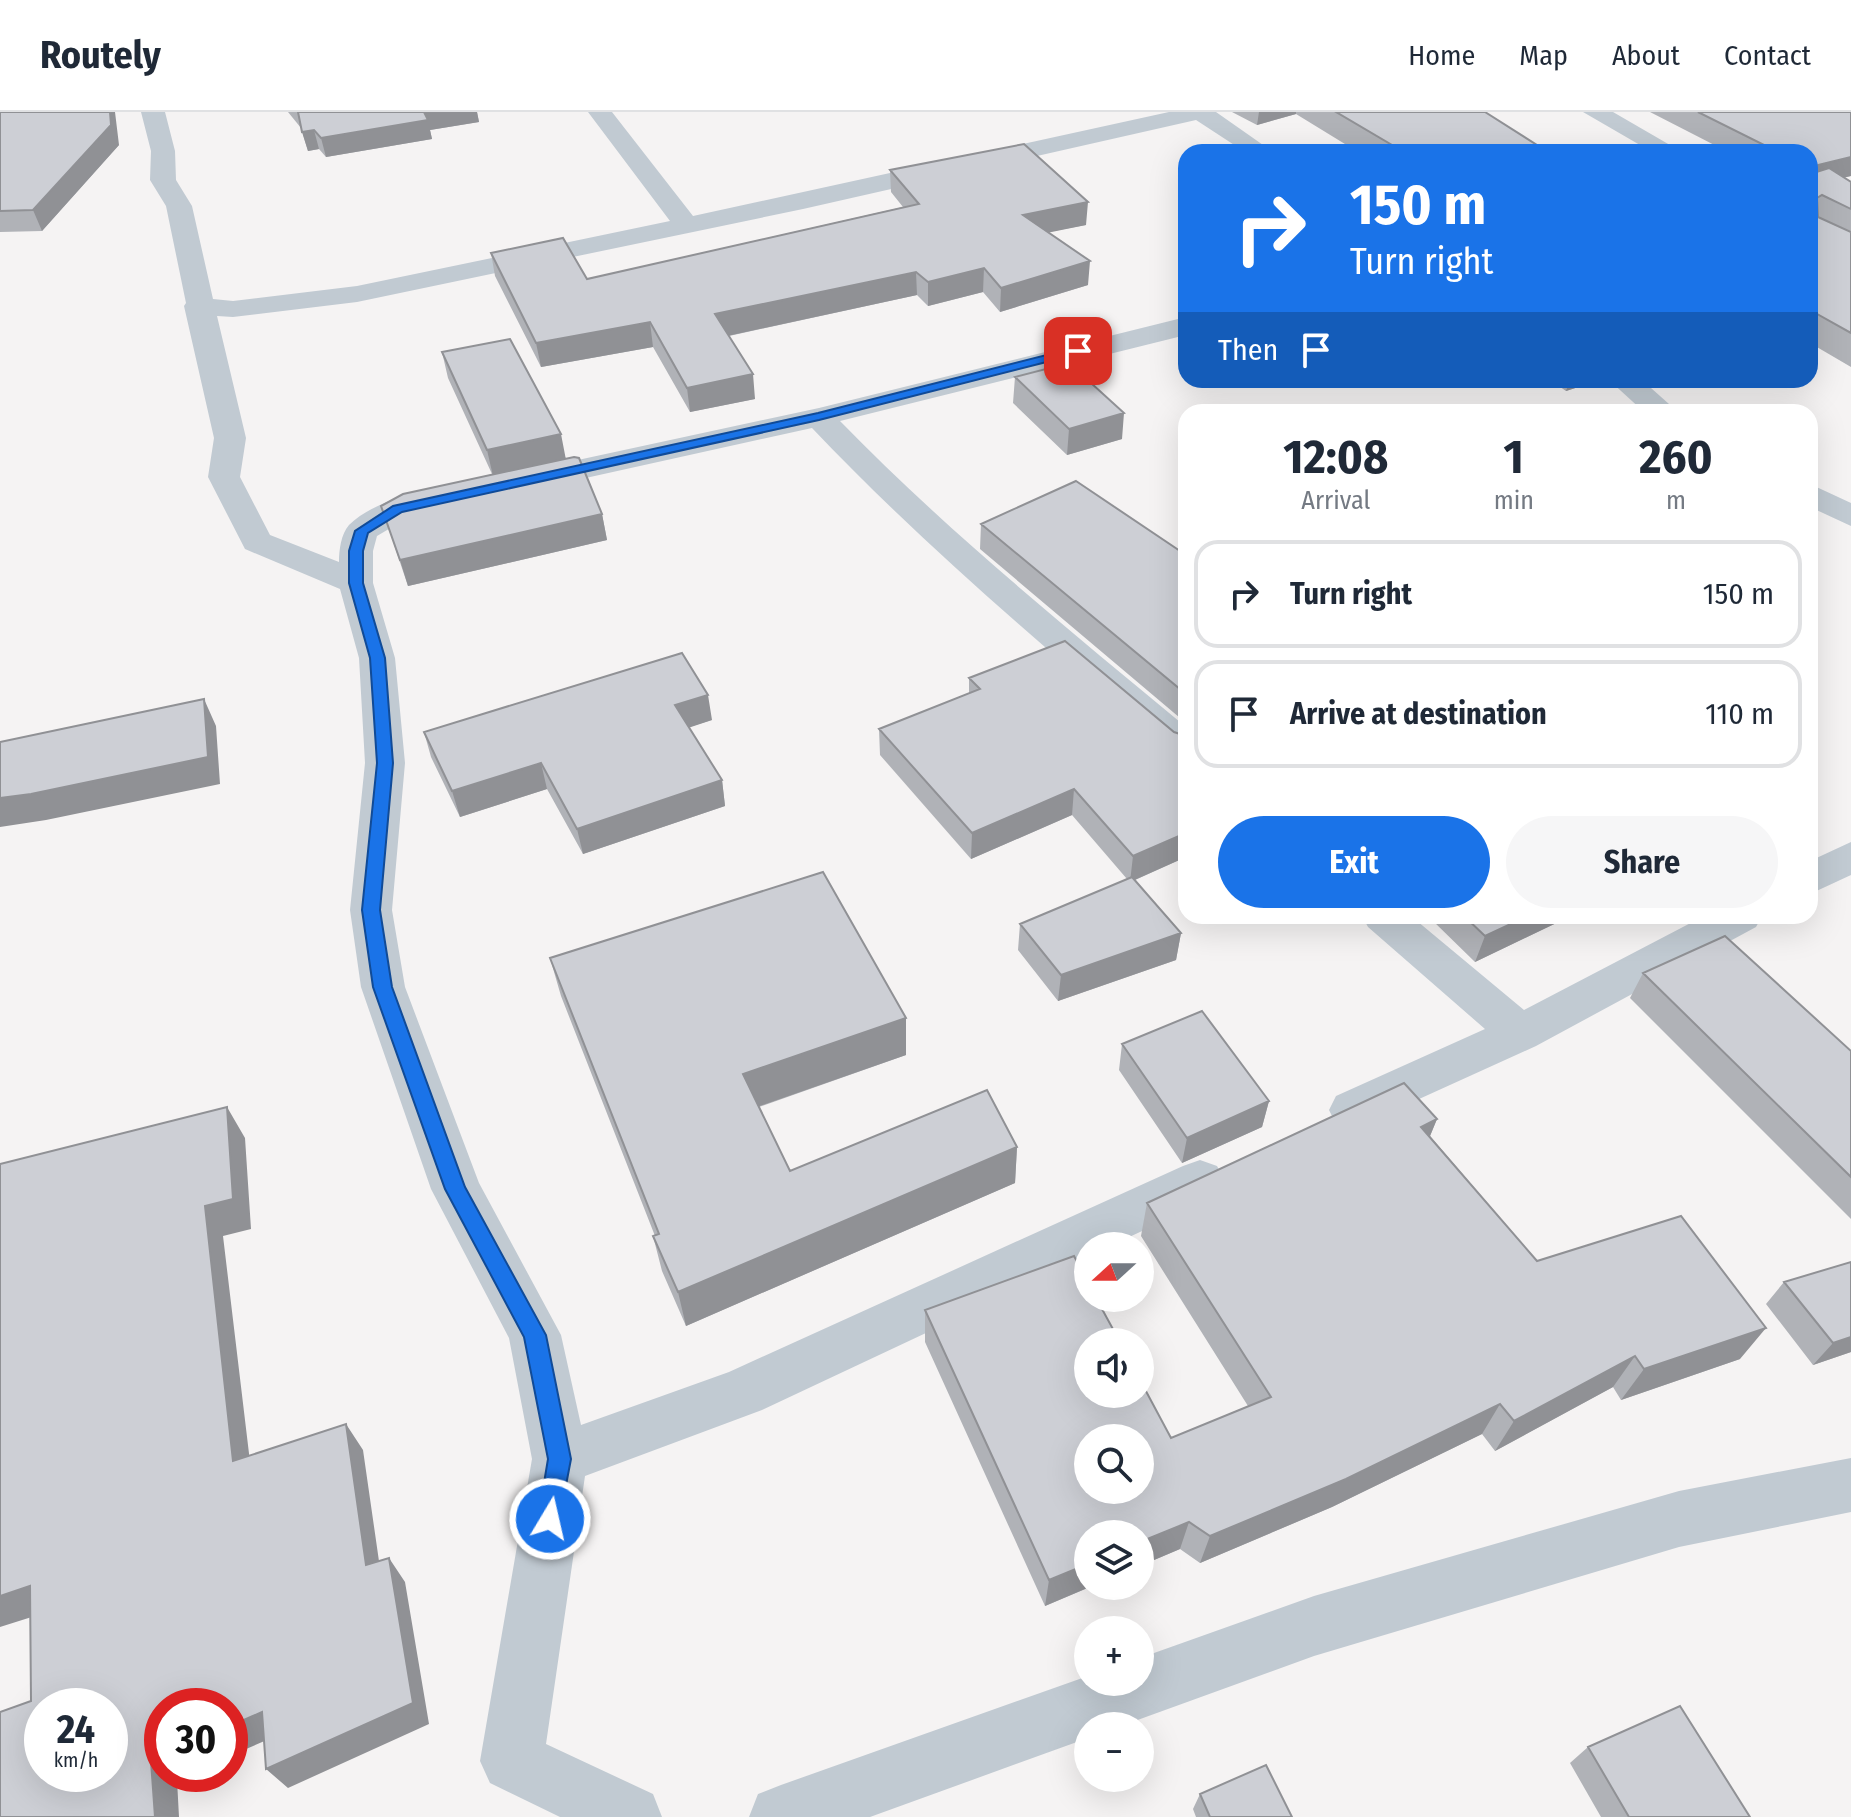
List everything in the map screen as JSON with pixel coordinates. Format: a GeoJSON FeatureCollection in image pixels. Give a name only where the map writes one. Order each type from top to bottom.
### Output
{"type":"FeatureCollection","features":[{"type":"Feature","properties":{"kind":"street"},"geometry":{"type":"LineString","coordinates":[[153,112],[163,151],[163,180],[179,206],[198,306],[230,438],[224,477],[257,542],[303,558],[356,583]]}},
{"type":"Feature","properties":{"kind":"street"},"geometry":{"type":"LineString","coordinates":[[600,112],[686,225]]}},
{"type":"Feature","properties":{"kind":"street"},"geometry":{"type":"LineString","coordinates":[[198,306],[233,309],[357,294],[1200,112],[1249,144]]}},
{"type":"Feature","properties":{"kind":"street"},"geometry":{"type":"LineString","coordinates":[[1595,112],[1655,144]]}},
{"type":"Feature","properties":{"kind":"street"},"geometry":{"type":"LineString","coordinates":[[630,1817],[512,1761],[560,1459],[535,1335],[456,1189],[383,987],[371,910],[385,763],[377,658],[356,583],[356,551],[362,531],[398,509],[819,417],[1178,328]]}},
{"type":"Feature","properties":{"kind":"street"},"geometry":{"type":"LineString","coordinates":[[1634,388],[1653,404]]}},
{"type":"Feature","properties":{"kind":"street"},"geometry":{"type":"LineString","coordinates":[[819,417],[933,532],[1178,740]]}},
{"type":"Feature","properties":{"kind":"street"},"geometry":{"type":"LineString","coordinates":[[1818,498],[1851,516]]}},
{"type":"Feature","properties":{"kind":"street"},"geometry":{"type":"LineString","coordinates":[[1818,875],[1851,857]]}},
{"type":"Feature","properties":{"kind":"street"},"geometry":{"type":"LineString","coordinates":[[1392,924],[1520,1033]]}},
{"type":"Feature","properties":{"kind":"street"},"geometry":{"type":"LineString","coordinates":[[1304,1133],[1520,1033],[1726,924]]}},
{"type":"Feature","properties":{"kind":"street"},"geometry":{"type":"LineString","coordinates":[[560,1459],[743,1392],[1246,1159]]}},
{"type":"Feature","properties":{"kind":"street"},"geometry":{"type":"LineString","coordinates":[[781,1817],[1314,1626],[1679,1519],[1851,1485]]}},
{"type":"Feature","properties":{"kind":"building"},"geometry":{"type":"Polygon","coordinates":[[[0,112],[110,112],[111,125],[33,210],[0,211],[0,112]]]}},
{"type":"Feature","properties":{"kind":"building"},"geometry":{"type":"Polygon","coordinates":[[[298,112],[424,112],[428,120],[321,138],[314,130],[302,132],[298,112]]]}},
{"type":"Feature","properties":{"kind":"building"},"geometry":{"type":"Polygon","coordinates":[[[1336,112],[1485,112],[1535,144],[1390,144],[1336,112]]]}},
{"type":"Feature","properties":{"kind":"building"},"geometry":{"type":"Polygon","coordinates":[[[1698,112],[1851,112],[1851,157],[1818,165],[1818,144],[1762,144],[1698,112]]]}},
{"type":"Feature","properties":{"kind":"building"},"geometry":{"type":"Polygon","coordinates":[[[1024,144],[1088,202],[1023,215],[1090,261],[1001,288],[984,268],[928,282],[916,272],[715,314],[753,374],[687,388],[650,322],[536,343],[491,253],[563,238],[587,279],[919,204],[890,170],[1024,144]]]}},
{"type":"Feature","properties":{"kind":"building"},"geometry":{"type":"Polygon","coordinates":[[[1829,168],[1851,182],[1851,209],[1822,195],[1818,197],[1818,171],[1829,168]]]}},
{"type":"Feature","properties":{"kind":"building"},"geometry":{"type":"Polygon","coordinates":[[[1818,217],[1851,232],[1851,333],[1818,314],[1818,217]]]}},
{"type":"Feature","properties":{"kind":"building"},"geometry":{"type":"Polygon","coordinates":[[[510,339],[561,434],[487,450],[442,352],[510,339]]]}},
{"type":"Feature","properties":{"kind":"building"},"geometry":{"type":"Polygon","coordinates":[[[1069,363],[1124,413],[1069,429],[1015,377],[1069,363]]]}},
{"type":"Feature","properties":{"kind":"building"},"geometry":{"type":"Polygon","coordinates":[[[579,458],[602,514],[400,560],[381,506],[403,494],[579,458]]]}},
{"type":"Feature","properties":{"kind":"building"},"geometry":{"type":"Polygon","coordinates":[[[1076,481],[1178,550],[1178,687],[981,524],[1076,481]]]}},
{"type":"Feature","properties":{"kind":"building"},"geometry":{"type":"Polygon","coordinates":[[[1065,641],[1178,733],[1178,836],[1133,856],[1074,789],[972,833],[879,729],[980,689],[969,678],[1065,641]]]}},
{"type":"Feature","properties":{"kind":"building"},"geometry":{"type":"Polygon","coordinates":[[[682,653],[708,695],[675,705],[722,780],[577,829],[541,763],[452,791],[424,732],[682,653]]]}},
{"type":"Feature","properties":{"kind":"building"},"geometry":{"type":"Polygon","coordinates":[[[204,699],[208,757],[0,798],[0,742],[204,699]]]}},
{"type":"Feature","properties":{"kind":"building"},"geometry":{"type":"Polygon","coordinates":[[[823,872],[906,1018],[743,1074],[790,1171],[987,1090],[1017,1147],[678,1292],[653,1236],[659,1234],[550,958],[823,872]]]}},
{"type":"Feature","properties":{"kind":"building"},"geometry":{"type":"Polygon","coordinates":[[[1132,877],[1181,933],[1061,975],[1020,924],[1132,877]]]}},
{"type":"Feature","properties":{"kind":"building"},"geometry":{"type":"Polygon","coordinates":[[[1472,924],[1511,924],[1485,936],[1472,924]]]}},
{"type":"Feature","properties":{"kind":"building"},"geometry":{"type":"Polygon","coordinates":[[[1725,936],[1851,1051],[1851,1177],[1643,973],[1725,936]]]}},
{"type":"Feature","properties":{"kind":"building"},"geometry":{"type":"Polygon","coordinates":[[[1202,1011],[1269,1101],[1187,1138],[1122,1044],[1202,1011]]]}},
{"type":"Feature","properties":{"kind":"building"},"geometry":{"type":"Polygon","coordinates":[[[1404,1083],[1437,1119],[1421,1127],[1537,1261],[1681,1216],[1766,1328],[1644,1369],[1635,1356],[1514,1421],[1500,1404],[1346,1479],[1210,1536],[1189,1522],[1154,1536],[1154,1520],[1074,1520],[1074,1570],[1049,1580],[925,1310],[1074,1256],[1074,1312],[1104,1312],[1112,1328],[1074,1328],[1074,1408],[1154,1406],[1171,1438],[1271,1397],[1147,1203],[1404,1083]]]}},
{"type":"Feature","properties":{"kind":"building"},"geometry":{"type":"Polygon","coordinates":[[[227,1107],[233,1199],[205,1206],[233,1461],[346,1424],[366,1565],[389,1558],[413,1703],[266,1769],[262,1712],[248,1718],[248,1688],[144,1688],[144,1792],[153,1792],[155,1817],[0,1817],[0,1712],[24,1703],[24,1792],[128,1792],[128,1688],[31,1688],[30,1586],[0,1596],[0,1164],[227,1107]]]}},
{"type":"Feature","properties":{"kind":"building"},"geometry":{"type":"Polygon","coordinates":[[[1851,1262],[1851,1337],[1833,1343],[1784,1282],[1851,1262]]]}},
{"type":"Feature","properties":{"kind":"building"},"geometry":{"type":"Polygon","coordinates":[[[1680,1706],[1750,1817],[1629,1817],[1588,1747],[1680,1706]]]}},
{"type":"Feature","properties":{"kind":"building"},"geometry":{"type":"Polygon","coordinates":[[[1266,1765],[1292,1817],[1210,1817],[1200,1794],[1266,1765]]]}},
{"type":"Feature","properties":{"kind":"route"},"geometry":{"type":"LineString","coordinates":[[550,1519],[560,1459],[535,1335],[456,1189],[383,987],[371,910],[385,763],[377,658],[356,583],[356,551],[362,531],[398,509],[819,417],[1078,351]]}}]}
